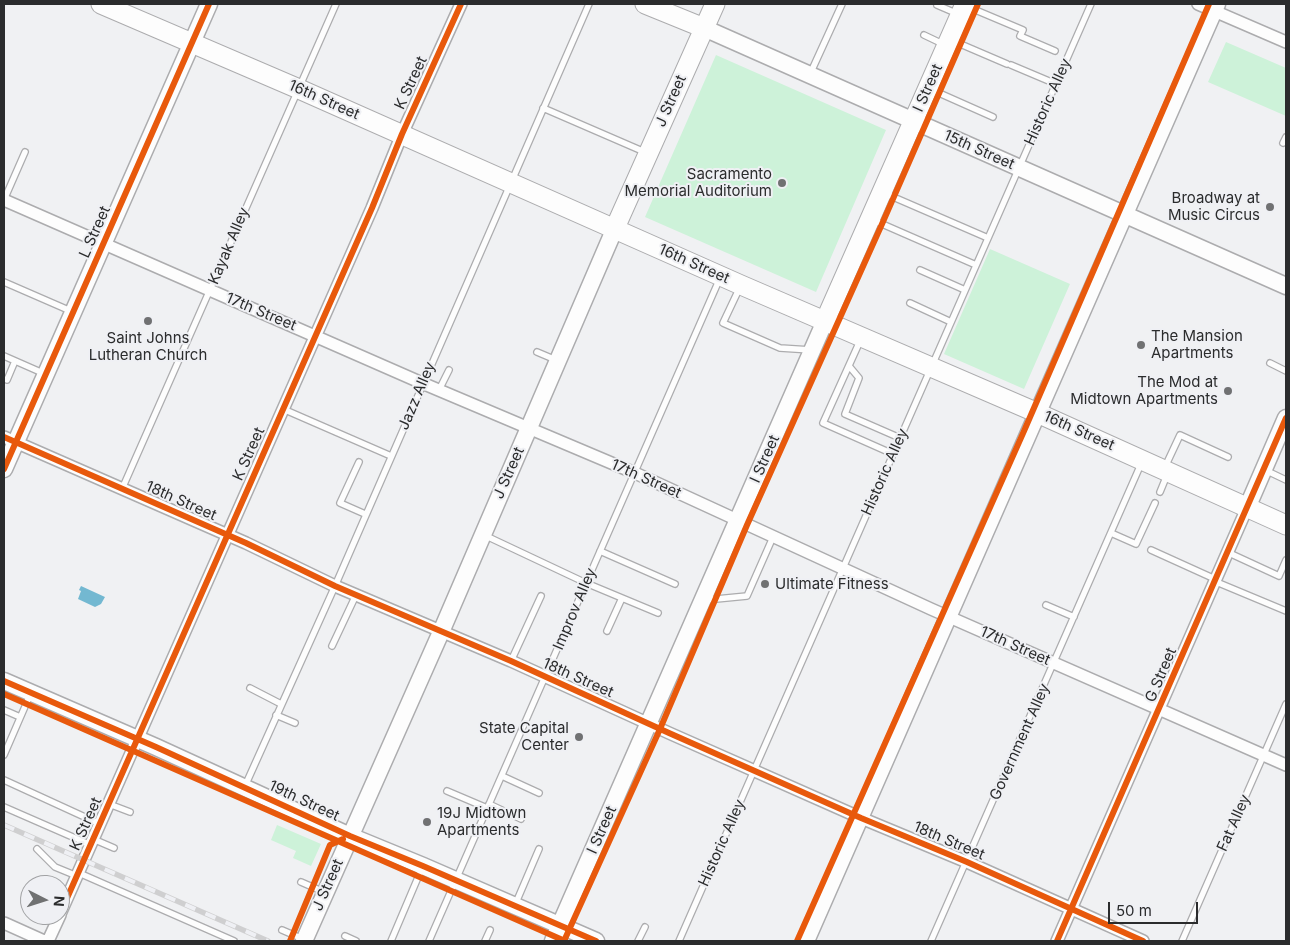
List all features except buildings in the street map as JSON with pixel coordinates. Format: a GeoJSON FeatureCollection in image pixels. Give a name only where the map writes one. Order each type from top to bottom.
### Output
{"type":"FeatureCollection","features":[{"type":"Feature","properties":{"kind":"main road","name":"16th Street"},"geometry":{"type":"LineString","coordinates":[[100,4],[192,42],[741,285],[1038,413],[1286,525]]}},
{"type":"Feature","properties":{"kind":"main road","name":"L Street"},"geometry":{"type":"LineString","coordinates":[[4,469],[10,440],[46,374],[209,4]]}},
{"type":"Feature","properties":{"kind":"main road","name":"15th Street"},"geometry":{"type":"LineString","coordinates":[[645,4],[704,28],[913,122],[1125,213],[1286,286]]}},
{"type":"Feature","properties":{"kind":"main road","name":"J Street"},"geometry":{"type":"LineString","coordinates":[[304,940],[441,632],[614,228],[714,4]]}},
{"type":"Feature","properties":{"kind":"main road"},"geometry":{"type":"LineString","coordinates":[[806,941],[1216,7]]}},
{"type":"Feature","properties":{"kind":"main road","name":"I Street"},"geometry":{"type":"LineString","coordinates":[[553,941],[963,8]]}},
{"type":"Feature","properties":{"kind":"main road","name":"G Street"},"geometry":{"type":"LineString","coordinates":[[1247,508],[1286,418]]}},
{"type":"Feature","properties":{"kind":"main road","name":"19th Street"},"geometry":{"type":"LineString","coordinates":[[4,681],[138,739],[350,836],[596,941]]}},
{"type":"Feature","properties":{"kind":"street","name":"K Street"},"geometry":{"type":"LineString","coordinates":[[70,892],[316,336],[402,134],[461,4]]}},
{"type":"Feature","properties":{"kind":"street"},"geometry":{"type":"LineString","coordinates":[[1198,4],[1216,7],[1286,42]]}},
{"type":"Feature","properties":{"kind":"street","name":"17th Street"},"geometry":{"type":"LineString","coordinates":[[4,200],[422,383],[635,473],[948,616],[1286,765]]}},
{"type":"Feature","properties":{"kind":"street","name":"18th Street"},"geometry":{"type":"LineString","coordinates":[[10,440],[227,535],[335,586],[511,661],[649,724],[1142,941]]}},
{"type":"Feature","properties":{"kind":"street","name":"G Street"},"geometry":{"type":"LineString","coordinates":[[1058,941],[1247,508]]}},
{"type":"Feature","properties":{"kind":"street"},"geometry":{"type":"LineString","coordinates":[[4,923],[46,941]]}},
{"type":"Feature","properties":{"kind":"street","name":"K Street"},"geometry":{"type":"LineString","coordinates":[[46,941],[55,925]]}},
{"type":"Feature","properties":{"kind":"lane","name":"Kayak Alley"},"geometry":{"type":"LineString","coordinates":[[122,489],[336,4]]}},
{"type":"Feature","properties":{"kind":"lane","name":"Jazz Alley"},"geometry":{"type":"LineString","coordinates":[[244,788],[335,586],[422,383],[455,315],[510,183],[589,4]]}},
{"type":"Feature","properties":{"kind":"lane"},"geometry":{"type":"LineString","coordinates":[[810,75],[842,4]]}},
{"type":"Feature","properties":{"kind":"lane","name":"Historic Alley"},"geometry":{"type":"LineString","coordinates":[[679,941],[1091,4]]}},
{"type":"Feature","properties":{"kind":"lane"},"geometry":{"type":"LineString","coordinates":[[937,5],[963,8],[1023,30],[1020,36],[1054,51]]}},
{"type":"Feature","properties":{"kind":"lane"},"geometry":{"type":"LineString","coordinates":[[924,36],[948,42],[1009,64],[1056,84]]}},
{"type":"Feature","properties":{"kind":"lane"},"geometry":{"type":"LineString","coordinates":[[928,88],[993,117]]}},
{"type":"Feature","properties":{"kind":"lane"},"geometry":{"type":"LineString","coordinates":[[543,108],[648,154]]}},
{"type":"Feature","properties":{"kind":"lane"},"geometry":{"type":"LineString","coordinates":[[1284,143],[1286,136]]}},
{"type":"Feature","properties":{"kind":"lane"},"geometry":{"type":"LineString","coordinates":[[4,200],[25,152]]}},
{"type":"Feature","properties":{"kind":"lane"},"geometry":{"type":"LineString","coordinates":[[882,192],[988,238]]}},
{"type":"Feature","properties":{"kind":"lane"},"geometry":{"type":"LineString","coordinates":[[870,219],[976,265]]}},
{"type":"Feature","properties":{"kind":"lane"},"geometry":{"type":"LineString","coordinates":[[920,270],[965,290]]}},
{"type":"Feature","properties":{"kind":"lane","name":"Improv Alley"},"geometry":{"type":"LineString","coordinates":[[429,941],[721,276]]}},
{"type":"Feature","properties":{"kind":"lane"},"geometry":{"type":"LineString","coordinates":[[4,282],[73,312]]}},
{"type":"Feature","properties":{"kind":"lane"},"geometry":{"type":"LineString","coordinates":[[741,285],[723,323],[780,348],[813,350]]}},
{"type":"Feature","properties":{"kind":"lane"},"geometry":{"type":"LineString","coordinates":[[910,303],[951,322]]}},
{"type":"Feature","properties":{"kind":"lane"},"geometry":{"type":"LineString","coordinates":[[862,337],[823,423],[893,454]]}},
{"type":"Feature","properties":{"kind":"lane"},"geometry":{"type":"LineString","coordinates":[[537,352],[558,361]]}},
{"type":"Feature","properties":{"kind":"lane"},"geometry":{"type":"LineString","coordinates":[[4,356],[46,374]]}},
{"type":"Feature","properties":{"kind":"lane"},"geometry":{"type":"LineString","coordinates":[[4,379],[7,380],[15,361]]}},
{"type":"Feature","properties":{"kind":"lane"},"geometry":{"type":"LineString","coordinates":[[1270,363],[1286,371]]}},
{"type":"Feature","properties":{"kind":"lane"},"geometry":{"type":"LineString","coordinates":[[849,366],[859,378],[845,414],[900,438]]}},
{"type":"Feature","properties":{"kind":"lane"},"geometry":{"type":"LineString","coordinates":[[439,390],[449,370]]}},
{"type":"Feature","properties":{"kind":"lane"},"geometry":{"type":"LineString","coordinates":[[284,409],[391,456]]}},
{"type":"Feature","properties":{"kind":"lane"},"geometry":{"type":"LineString","coordinates":[[1160,492],[1180,435],[1228,458]]}},
{"type":"Feature","properties":{"kind":"lane","name":"Government Alley"},"geometry":{"type":"LineString","coordinates":[[931,941],[1143,460]]}},
{"type":"Feature","properties":{"kind":"lane"},"geometry":{"type":"LineString","coordinates":[[359,462],[340,503],[365,514]]}},
{"type":"Feature","properties":{"kind":"lane"},"geometry":{"type":"LineString","coordinates":[[1263,469],[1286,480]]}},
{"type":"Feature","properties":{"kind":"lane"},"geometry":{"type":"LineString","coordinates":[[1111,533],[1136,544],[1155,503]]}},
{"type":"Feature","properties":{"kind":"lane"},"geometry":{"type":"LineString","coordinates":[[482,534],[586,583],[658,613]]}},
{"type":"Feature","properties":{"kind":"lane"},"geometry":{"type":"LineString","coordinates":[[703,600],[747,596],[773,537]]}},
{"type":"Feature","properties":{"kind":"lane"},"geometry":{"type":"LineString","coordinates":[[1150,550],[1286,611]]}},
{"type":"Feature","properties":{"kind":"lane"},"geometry":{"type":"LineString","coordinates":[[600,551],[675,584]]}},
{"type":"Feature","properties":{"kind":"lane"},"geometry":{"type":"LineString","coordinates":[[1227,552],[1279,576],[1286,560]]}},
{"type":"Feature","properties":{"kind":"lane"},"geometry":{"type":"LineString","coordinates":[[332,646],[356,595]]}},
{"type":"Feature","properties":{"kind":"lane"},"geometry":{"type":"LineString","coordinates":[[511,661],[540,596]]}},
{"type":"Feature","properties":{"kind":"lane"},"geometry":{"type":"LineString","coordinates":[[607,631],[622,598]]}},
{"type":"Feature","properties":{"kind":"lane"},"geometry":{"type":"LineString","coordinates":[[1046,605],[1074,617]]}},
{"type":"Feature","properties":{"kind":"lane"},"geometry":{"type":"LineString","coordinates":[[250,688],[281,704]]}},
{"type":"Feature","properties":{"kind":"lane"},"geometry":{"type":"LineString","coordinates":[[4,755],[6,745],[31,693]]}},
{"type":"Feature","properties":{"kind":"lane","name":"Fat Alley"},"geometry":{"type":"LineString","coordinates":[[1182,941],[1286,704]]}},
{"type":"Feature","properties":{"kind":"lane"},"geometry":{"type":"LineString","coordinates":[[4,710],[20,717]]}},
{"type":"Feature","properties":{"kind":"lane"},"geometry":{"type":"LineString","coordinates":[[276,715],[295,723]]}},
{"type":"Feature","properties":{"kind":"lane"},"geometry":{"type":"LineString","coordinates":[[502,776],[539,793]]}},
{"type":"Feature","properties":{"kind":"lane"},"geometry":{"type":"LineString","coordinates":[[4,780],[100,824]]}},
{"type":"Feature","properties":{"kind":"lane"},"geometry":{"type":"LineString","coordinates":[[447,791],[521,818]]}},
{"type":"Feature","properties":{"kind":"lane"},"geometry":{"type":"LineString","coordinates":[[109,804],[130,812]]}},
{"type":"Feature","properties":{"kind":"lane"},"geometry":{"type":"LineString","coordinates":[[4,807],[92,842],[114,848]]}},
{"type":"Feature","properties":{"kind":"lane"},"geometry":{"type":"LineString","coordinates":[[38,849],[55,867],[78,874],[234,941]]}},
{"type":"Feature","properties":{"kind":"lane"},"geometry":{"type":"LineString","coordinates":[[515,905],[539,849]]}},
{"type":"Feature","properties":{"kind":"lane"},"geometry":{"type":"LineString","coordinates":[[391,941],[423,866]]}},
{"type":"Feature","properties":{"kind":"lane"},"geometry":{"type":"LineString","coordinates":[[301,882],[325,892]]}},
{"type":"Feature","properties":{"kind":"lane"},"geometry":{"type":"LineString","coordinates":[[638,941],[645,927]]}},
{"type":"Feature","properties":{"kind":"lane"},"geometry":{"type":"LineString","coordinates":[[282,930],[304,940]]}},
{"type":"Feature","properties":{"kind":"lane"},"geometry":{"type":"LineString","coordinates":[[485,941],[490,930]]}},
{"type":"Feature","properties":{"kind":"lane"},"geometry":{"type":"LineString","coordinates":[[345,936],[356,941]]}},
{"type":"Feature","properties":{"kind":"green space"},"geometry":{"type":"Polygon","coordinates":[[[1226,42],[1286,68],[1286,116],[1208,82],[1226,42]]]}},
{"type":"Feature","properties":{"kind":"green space"},"geometry":{"type":"Polygon","coordinates":[[[716,55],[886,130],[816,292],[645,217],[716,55]]]}},
{"type":"Feature","properties":{"kind":"green space"},"geometry":{"type":"Polygon","coordinates":[[[990,249],[1070,284],[1024,389],[944,354],[990,249]]]}},
{"type":"Feature","properties":{"kind":"green space"},"geometry":{"type":"Polygon","coordinates":[[[277,825],[321,844],[311,866],[293,858],[296,851],[271,840],[277,825]]]}},
{"type":"Feature","properties":{"kind":"water"},"geometry":{"type":"Polygon","coordinates":[[[81,586],[105,597],[101,604],[95,607],[78,599],[81,586]]]}},
{"type":"Feature","properties":{"kind":"railway"},"geometry":{"type":"LineString","coordinates":[[4,825],[268,941]]}},
{"type":"Feature","properties":{"kind":"cycle path"},"geometry":{"type":"LineString","coordinates":[[4,469],[209,4]]}},
{"type":"Feature","properties":{"kind":"cycle path"},"geometry":{"type":"LineString","coordinates":[[70,891],[372,208],[402,134],[461,4]]}},
{"type":"Feature","properties":{"kind":"cycle path"},"geometry":{"type":"LineString","coordinates":[[564,941],[660,729],[747,525],[978,4]]}},
{"type":"Feature","properties":{"kind":"cycle path"},"geometry":{"type":"LineString","coordinates":[[797,941],[1024,431],[1209,4]]}},
{"type":"Feature","properties":{"kind":"cycle path"},"geometry":{"type":"LineString","coordinates":[[1057,941],[1286,418]]}},
{"type":"Feature","properties":{"kind":"cycle path"},"geometry":{"type":"LineString","coordinates":[[4,437],[246,543],[335,586],[511,661],[669,733],[861,818],[967,862],[1143,941]]}},
{"type":"Feature","properties":{"kind":"cycle path"},"geometry":{"type":"LineString","coordinates":[[4,681],[156,747],[350,836],[596,941]]}},
{"type":"Feature","properties":{"kind":"cycle path"},"geometry":{"type":"LineString","coordinates":[[4,694],[565,941]]}},
{"type":"Feature","properties":{"kind":"cycle path"},"geometry":{"type":"LineString","coordinates":[[290,941],[330,845],[343,839]]}},
{"type":"Feature","properties":{"kind":"place","name":"Sacramento Memorial Auditorium"},"geometry":{"type":"Point","coordinates":[782,183]}},
{"type":"Feature","properties":{"kind":"place","name":"Broadway at Music Circus"},"geometry":{"type":"Point","coordinates":[1270,207]}},
{"type":"Feature","properties":{"kind":"place","name":"Saint Johns Lutheran Church"},"geometry":{"type":"Point","coordinates":[148,321]}},
{"type":"Feature","properties":{"kind":"place","name":"The Mansion Apartments"},"geometry":{"type":"Point","coordinates":[1141,345]}},
{"type":"Feature","properties":{"kind":"place","name":"The Mod at Midtown Apartments"},"geometry":{"type":"Point","coordinates":[1228,391]}},
{"type":"Feature","properties":{"kind":"place","name":"Ultimate Fitness"},"geometry":{"type":"Point","coordinates":[765,584]}},
{"type":"Feature","properties":{"kind":"place","name":"State Capital Center"},"geometry":{"type":"Point","coordinates":[579,737]}},
{"type":"Feature","properties":{"kind":"place","name":"19J Midtown Apartments"},"geometry":{"type":"Point","coordinates":[427,822]}}]}
